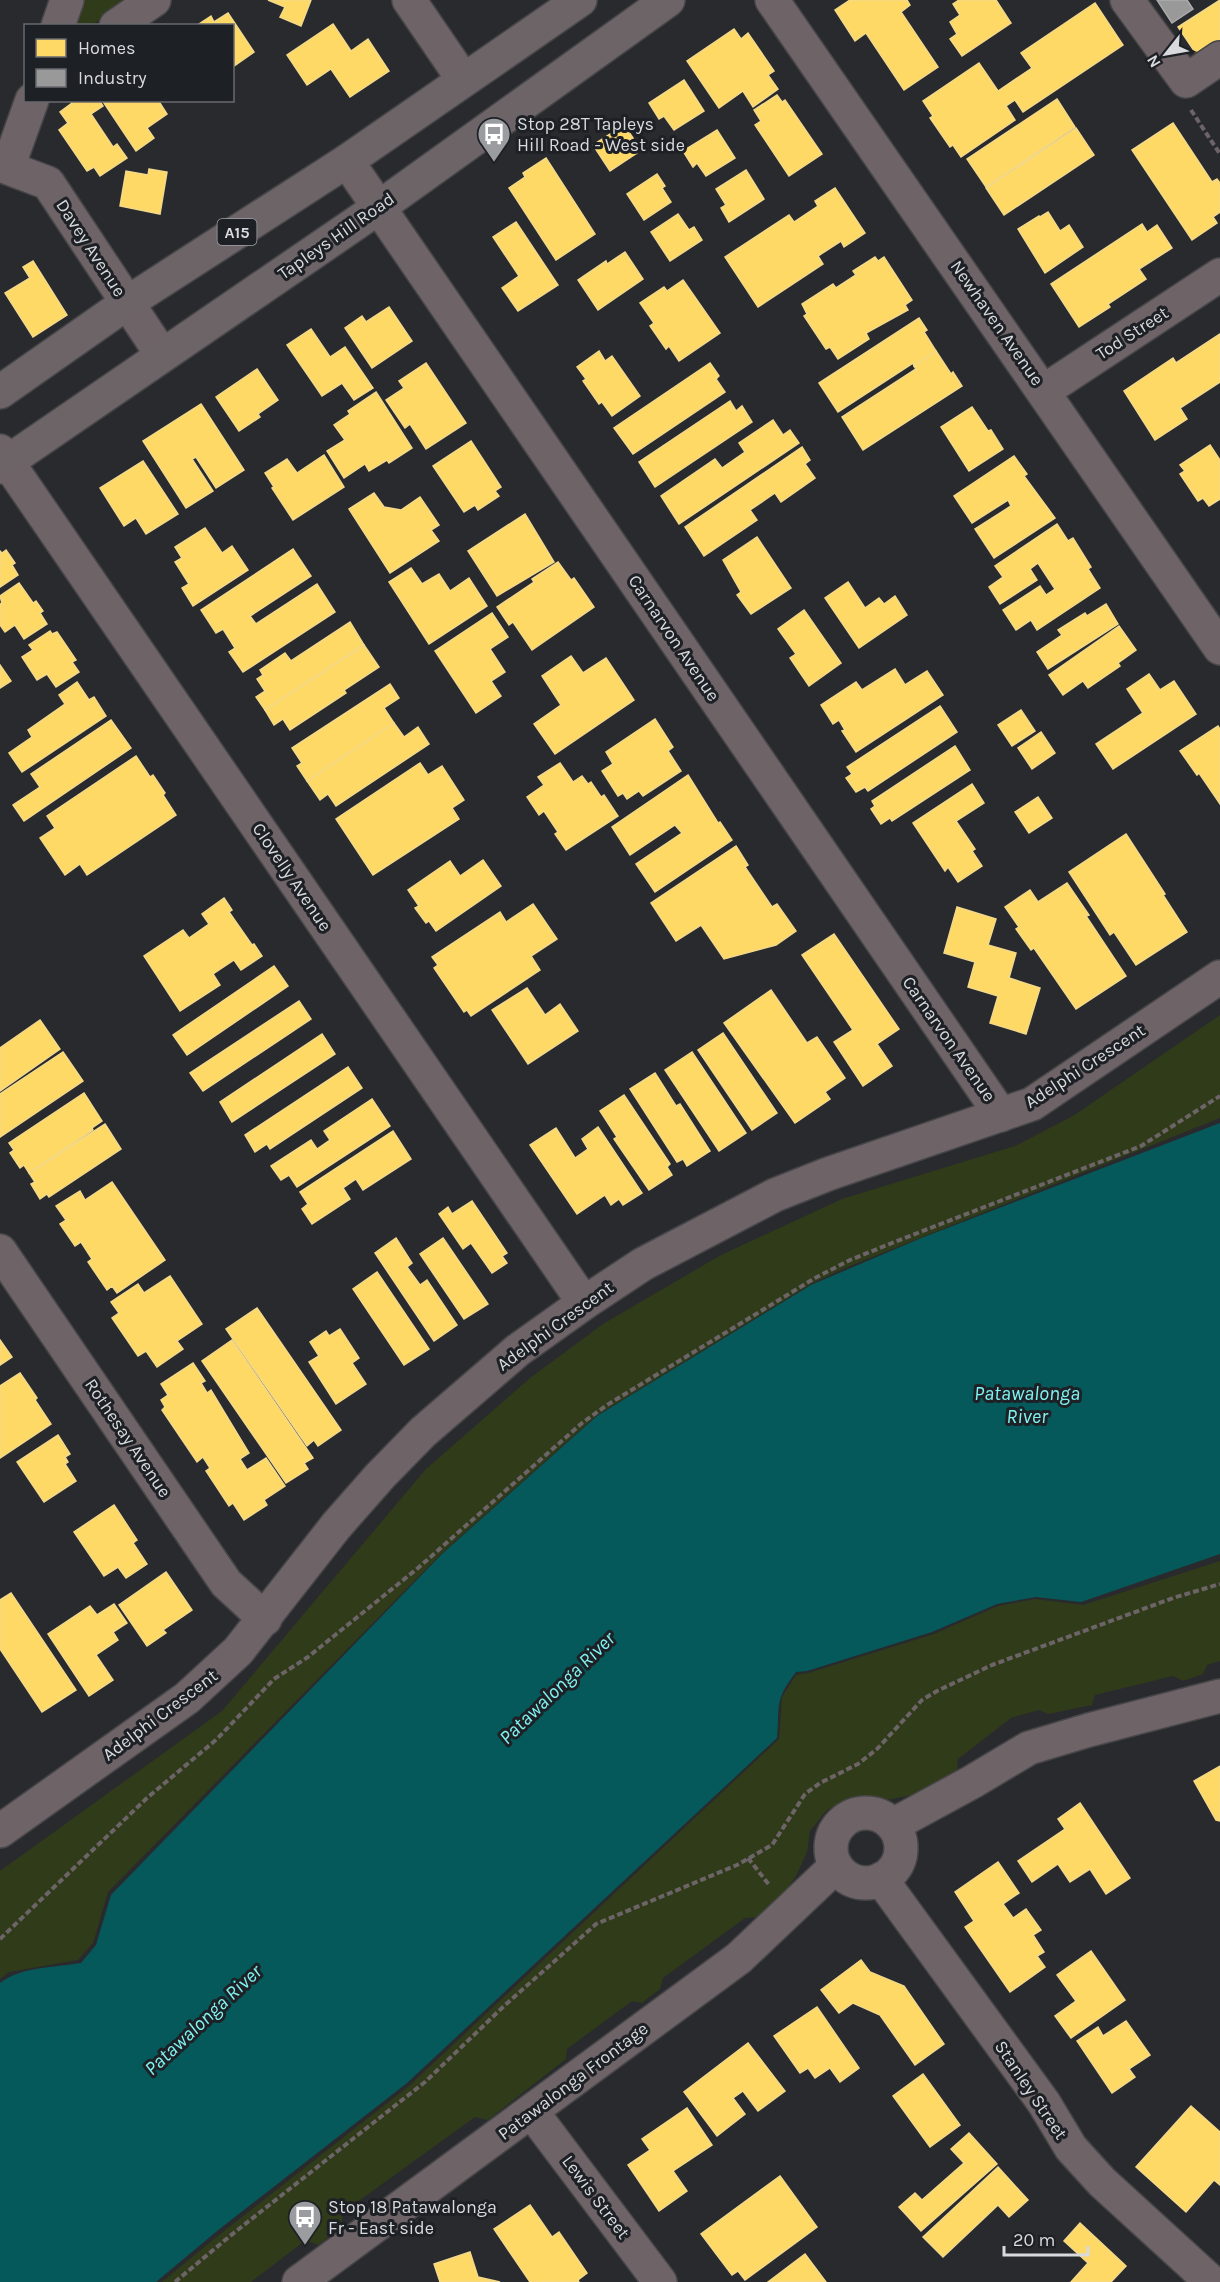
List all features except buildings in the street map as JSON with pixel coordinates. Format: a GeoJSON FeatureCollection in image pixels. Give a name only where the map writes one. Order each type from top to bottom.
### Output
{"type":"FeatureCollection","features":[{"type":"Feature","properties":{"kind":"main road","name":"A15"},"geometry":{"type":"LineString","coordinates":[[0,392],[127,303],[347,161],[580,0]]}},
{"type":"Feature","properties":{"kind":"main road","name":"Tapleys Hill Road"},"geometry":{"type":"LineString","coordinates":[[2,460],[162,355],[378,208],[668,0]]}},
{"type":"Feature","properties":{"kind":"street"},"geometry":{"type":"LineString","coordinates":[[59,24],[67,0]]}},
{"type":"Feature","properties":{"kind":"street"},"geometry":{"type":"LineString","coordinates":[[119,24],[154,0]]}},
{"type":"Feature","properties":{"kind":"street"},"geometry":{"type":"LineString","coordinates":[[409,0],[463,79]]}},
{"type":"Feature","properties":{"kind":"street","name":"Newhaven Avenue"},"geometry":{"type":"LineString","coordinates":[[772,0],[1220,648]]}},
{"type":"Feature","properties":{"kind":"street"},"geometry":{"type":"LineString","coordinates":[[1127,0],[1186,92],[1220,58]]}},
{"type":"Feature","properties":{"kind":"street"},"geometry":{"type":"LineString","coordinates":[[4,166],[31,102]]}},
{"type":"Feature","properties":{"kind":"street","name":"Carnarvon Avenue"},"geometry":{"type":"LineString","coordinates":[[347,161],[1001,1115]]}},
{"type":"Feature","properties":{"kind":"street","name":"Davey Avenue"},"geometry":{"type":"LineString","coordinates":[[4,166],[48,183],[162,355]]}},
{"type":"Feature","properties":{"kind":"street","name":"Tod Street"},"geometry":{"type":"LineString","coordinates":[[1044,391],[1220,275]]}},
{"type":"Feature","properties":{"kind":"street","name":"Clovelly Avenue"},"geometry":{"type":"LineString","coordinates":[[2,460],[584,1303]]}},
{"type":"Feature","properties":{"kind":"street","name":"Adelphi Crescent"},"geometry":{"type":"LineString","coordinates":[[0,1831],[188,1698],[238,1651],[336,1526],[423,1432],[518,1350],[584,1303],[643,1264],[774,1195],[828,1174],[1032,1104],[1220,977]]}},
{"type":"Feature","properties":{"kind":"street","name":"Rothesay Avenue"},"geometry":{"type":"LineString","coordinates":[[0,1251],[226,1583],[265,1619]]}},
{"type":"Feature","properties":{"kind":"street"},"geometry":{"type":"LineString","coordinates":[[892,1825],[1029,1748],[1220,1696]]}},
{"type":"Feature","properties":{"kind":"street"},"geometry":{"type":"LineString","coordinates":[[854,1814],[875,1814],[892,1825],[898,1834],[900,1855],[890,1873],[881,1880],[872,1883],[851,1880],[836,1866],[831,1857],[832,1836],[845,1819],[854,1814]]}},
{"type":"Feature","properties":{"kind":"street","name":"Patawalonga Frontage"},"geometry":{"type":"LineString","coordinates":[[299,2282],[739,1958],[836,1866]]}},
{"type":"Feature","properties":{"kind":"street","name":"Stanley Street"},"geometry":{"type":"LineString","coordinates":[[881,1880],[1044,2103],[1071,2148],[1102,2182],[1210,2274]]}},
{"type":"Feature","properties":{"kind":"street","name":"Lewis Street"},"geometry":{"type":"LineString","coordinates":[[532,2112],[660,2282]]}},
{"type":"Feature","properties":{"kind":"path"},"geometry":{"type":"LineString","coordinates":[[1186,92],[1220,154]]}},
{"type":"Feature","properties":{"kind":"path"},"geometry":{"type":"LineString","coordinates":[[0,1939],[147,1798],[217,1739],[274,1679],[308,1657],[418,1568],[582,1423],[607,1405],[824,1273],[892,1243],[1141,1146],[1220,1095]]}},
{"type":"Feature","properties":{"kind":"path"},"geometry":{"type":"LineString","coordinates":[[175,2282],[425,2082],[503,2007],[596,1924],[748,1858],[772,1845],[806,1794],[820,1783],[858,1764],[877,1749],[922,1700],[937,1690],[992,1665],[1078,1632],[1220,1584]]}},
{"type":"Feature","properties":{"kind":"path"},"geometry":{"type":"LineString","coordinates":[[748,1858],[773,1889]]}},
{"type":"Feature","properties":{"kind":"green space"},"geometry":{"type":"Polygon","coordinates":[[[84,0],[128,0],[93,24],[76,24],[84,0]]]}},
{"type":"Feature","properties":{"kind":"green space"},"geometry":{"type":"Polygon","coordinates":[[[1220,1015],[1220,1118],[845,1268],[811,1284],[596,1416],[443,1552],[108,1892],[93,1943],[78,1960],[9,1972],[0,1979],[0,1871],[222,1711],[426,1469],[530,1378],[603,1324],[721,1255],[842,1199],[1015,1146],[1073,1116],[1220,1015]]]}},
{"type":"Feature","properties":{"kind":"green space"},"geometry":{"type":"Polygon","coordinates":[[[1220,1561],[1220,1661],[1207,1665],[1203,1674],[1183,1681],[1173,1676],[1095,1695],[1092,1705],[1048,1714],[1039,1710],[1011,1718],[958,1759],[957,1771],[912,1795],[887,1800],[855,1801],[828,1809],[810,1831],[807,1852],[796,1876],[776,1905],[760,1917],[745,1918],[663,1978],[660,1989],[642,2003],[632,2001],[567,2049],[566,2059],[488,2120],[475,2117],[342,2213],[342,2227],[318,2245],[306,2240],[251,2282],[162,2282],[409,2086],[779,1739],[782,1697],[796,1675],[934,1634],[998,1606],[1035,1599],[1083,1605],[1220,1561]]]}},
{"type":"Feature","properties":{"kind":"water","name":"Patawalonga River"},"geometry":{"type":"Polygon","coordinates":[[[1220,1123],[1220,1554],[1081,1602],[1036,1597],[997,1604],[932,1632],[807,1671],[796,1672],[784,1690],[779,1703],[777,1738],[407,2083],[217,2231],[156,2282],[0,2282],[0,1983],[18,1973],[81,1963],[96,1945],[111,1895],[443,1553],[597,1416],[811,1285],[919,1239],[1220,1123]]]}},
{"type":"Feature","properties":{"kind":"place","name":"Stop 28T Tapleys Hill Road - West side"},"geometry":{"type":"Point","coordinates":[494,163]}},
{"type":"Feature","properties":{"kind":"place","name":"Stop 18 Patawalonga Fr - East side"},"geometry":{"type":"Point","coordinates":[305,2246]}}]}
